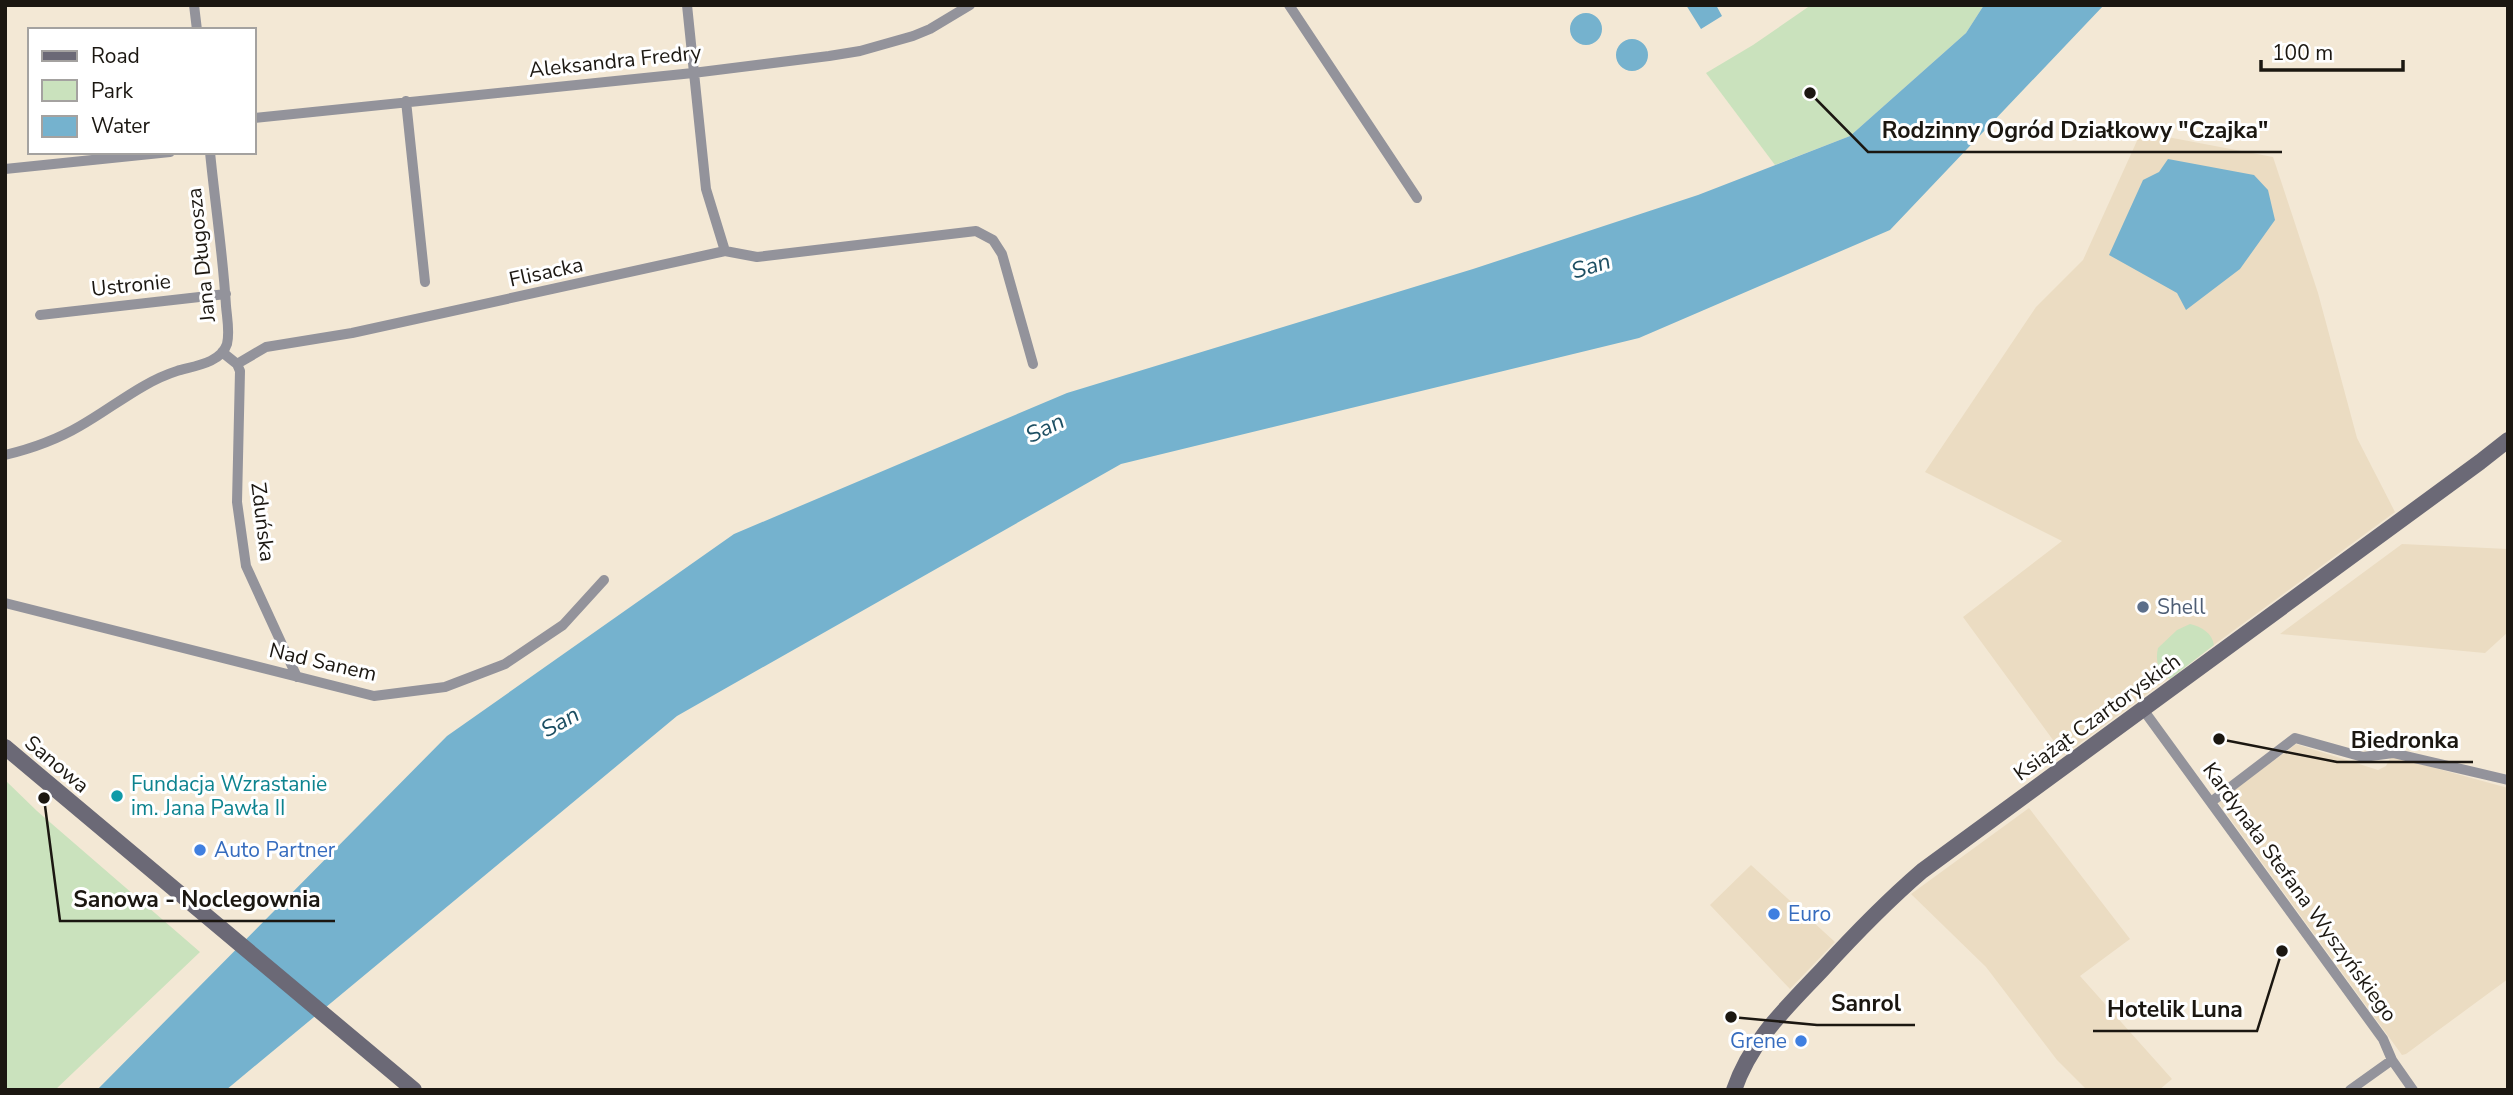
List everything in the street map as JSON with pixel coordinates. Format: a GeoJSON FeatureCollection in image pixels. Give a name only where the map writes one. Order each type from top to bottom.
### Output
{"type":"FeatureCollection","features":[{"type":"Feature","properties":{"kind":"main road","name":"Książąt Czartoryskich"},"geometry":{"type":"LineString","coordinates":[[1734,1090],[1757,1042],[1773,1021],[1897,892],[2142,708],[2508,440]]}},
{"type":"Feature","properties":{"kind":"main road","name":"Sanowa"},"geometry":{"type":"LineString","coordinates":[[5,747],[414,1090]]}},
{"type":"Feature","properties":{"kind":"main road"},"geometry":{"type":"LineString","coordinates":[[1746,1064],[1747,1090]]}},
{"type":"Feature","properties":{"kind":"street"},"geometry":{"type":"LineString","coordinates":[[194,5],[197,28]]}},
{"type":"Feature","properties":{"kind":"street"},"geometry":{"type":"LineString","coordinates":[[687,5],[706,189],[725,251]]}},
{"type":"Feature","properties":{"kind":"street","name":"Aleksandra Fredry"},"geometry":{"type":"LineString","coordinates":[[256,118],[693,72],[860,51],[923,32],[971,5]]}},
{"type":"Feature","properties":{"kind":"street"},"geometry":{"type":"LineString","coordinates":[[1289,5],[1417,198]]}},
{"type":"Feature","properties":{"kind":"street"},"geometry":{"type":"LineString","coordinates":[[406,101],[425,282]]}},
{"type":"Feature","properties":{"kind":"street"},"geometry":{"type":"LineString","coordinates":[[5,169],[84,157],[136,154]]}},
{"type":"Feature","properties":{"kind":"street","name":"Jana Długosza"},"geometry":{"type":"LineString","coordinates":[[210,154],[226,294],[228,335],[222,352]]}},
{"type":"Feature","properties":{"kind":"street","name":"Flisacka"},"geometry":{"type":"LineString","coordinates":[[237,363],[266,347],[352,333],[725,251],[757,257],[976,231],[993,240],[1002,254],[1032,364]]}},
{"type":"Feature","properties":{"kind":"street","name":"Ustronie"},"geometry":{"type":"LineString","coordinates":[[40,315],[226,294]]}},
{"type":"Feature","properties":{"kind":"street"},"geometry":{"type":"LineString","coordinates":[[5,455],[23,451],[78,428],[167,374],[207,362],[222,352],[237,363]]}},
{"type":"Feature","properties":{"kind":"street","name":"Zduńska"},"geometry":{"type":"LineString","coordinates":[[237,363],[240,371],[237,502],[246,566],[298,677]]}},
{"type":"Feature","properties":{"kind":"street","name":"Nad Sanem"},"geometry":{"type":"LineString","coordinates":[[5,603],[374,696],[445,687],[505,664],[563,625],[604,580]]}},
{"type":"Feature","properties":{"kind":"street","name":"Kardynała Stefana Wyszyńskiego"},"geometry":{"type":"LineString","coordinates":[[2142,708],[2382,1039],[2392,1060],[2413,1090]]}},
{"type":"Feature","properties":{"kind":"street"},"geometry":{"type":"LineString","coordinates":[[2211,802],[2295,738],[2363,757],[2393,753],[2508,780]]}},
{"type":"Feature","properties":{"kind":"street"},"geometry":{"type":"LineString","coordinates":[[2350,1090],[2392,1060]]}},
{"type":"Feature","properties":{"kind":"shaded area"},"geometry":{"type":"Polygon","coordinates":[[[2141,132],[2273,157],[2318,293],[2357,438],[2395,512],[2064,755],[1963,617],[2062,541],[1925,472],[2036,307],[2083,260],[2141,132]]]}},
{"type":"Feature","properties":{"kind":"shaded area"},"geometry":{"type":"Polygon","coordinates":[[[2402,544],[2508,549],[2508,632],[2485,653],[2280,634],[2402,544]]]}},
{"type":"Feature","properties":{"kind":"shaded area"},"geometry":{"type":"Polygon","coordinates":[[[2296,744],[2378,770],[2386,766],[2391,756],[2508,788],[2508,979],[2406,1054],[2402,1055],[2218,802],[2296,744]]]}},
{"type":"Feature","properties":{"kind":"shaded area"},"geometry":{"type":"Polygon","coordinates":[[[2029,808],[2130,939],[2080,976],[2172,1079],[2159,1090],[2087,1090],[2057,1060],[1986,967],[1911,894],[2029,808]]]}},
{"type":"Feature","properties":{"kind":"shaded area"},"geometry":{"type":"Polygon","coordinates":[[[1751,865],[1835,942],[1790,989],[1710,905],[1751,865]]]}},
{"type":"Feature","properties":{"kind":"green space"},"geometry":{"type":"Polygon","coordinates":[[[1811,5],[1984,5],[1966,33],[1850,136],[1775,165],[1706,73],[1811,5]]]}},
{"type":"Feature","properties":{"kind":"green space"},"geometry":{"type":"Polygon","coordinates":[[[2190,624],[2206,631],[2214,645],[2170,679],[2158,666],[2158,648],[2177,630],[2190,624]]]}},
{"type":"Feature","properties":{"kind":"green space"},"geometry":{"type":"Polygon","coordinates":[[[5,780],[200,952],[55,1090],[5,1090],[5,780]]]}},
{"type":"Feature","properties":{"kind":"water"},"geometry":{"type":"Polygon","coordinates":[[[1686,5],[1716,5],[1722,16],[1701,29],[1686,5]]]}},
{"type":"Feature","properties":{"kind":"water","name":"San"},"geometry":{"type":"Polygon","coordinates":[[[1984,5],[2104,5],[1890,230],[1639,338],[1121,464],[677,716],[226,1090],[97,1090],[447,736],[734,534],[1067,393],[1473,269],[1698,195],[1850,136],[1966,33],[1984,5]]]}},
{"type":"Feature","properties":{"kind":"water"},"geometry":{"type":"Polygon","coordinates":[[[1586,13],[1597,18],[1602,29],[1597,40],[1586,45],[1575,40],[1570,29],[1575,18],[1586,13]]]}},
{"type":"Feature","properties":{"kind":"water"},"geometry":{"type":"Polygon","coordinates":[[[1632,39],[1643,44],[1648,55],[1643,66],[1632,71],[1621,66],[1616,55],[1621,44],[1632,39]]]}},
{"type":"Feature","properties":{"kind":"water"},"geometry":{"type":"Polygon","coordinates":[[[2168,159],[2254,175],[2268,190],[2275,220],[2240,269],[2186,310],[2177,293],[2109,255],[2143,180],[2159,172],[2168,159]]]}},
{"type":"Feature","properties":{"kind":"place","name":"Rodzinny Ogród Działkowy \"Czajka\""},"geometry":{"type":"Point","coordinates":[1810,93]}},
{"type":"Feature","properties":{"kind":"place","name":"Shell"},"geometry":{"type":"Point","coordinates":[2143,607]}},
{"type":"Feature","properties":{"kind":"place","name":"Biedronka"},"geometry":{"type":"Point","coordinates":[2219,739]}},
{"type":"Feature","properties":{"kind":"place","name":"Fundacja Wzrastanie im. Jana Pawła II"},"geometry":{"type":"Point","coordinates":[117,796]}},
{"type":"Feature","properties":{"kind":"place","name":"Sanowa - Noclegownia"},"geometry":{"type":"Point","coordinates":[44,798]}},
{"type":"Feature","properties":{"kind":"place","name":"Auto Partner"},"geometry":{"type":"Point","coordinates":[200,850]}},
{"type":"Feature","properties":{"kind":"place","name":"Euro"},"geometry":{"type":"Point","coordinates":[1774,914]}},
{"type":"Feature","properties":{"kind":"place","name":"Hotelik Luna"},"geometry":{"type":"Point","coordinates":[2282,951]}},
{"type":"Feature","properties":{"kind":"place","name":"Sanrol"},"geometry":{"type":"Point","coordinates":[1731,1017]}},
{"type":"Feature","properties":{"kind":"place","name":"Grene"},"geometry":{"type":"Point","coordinates":[1801,1041]}}]}
